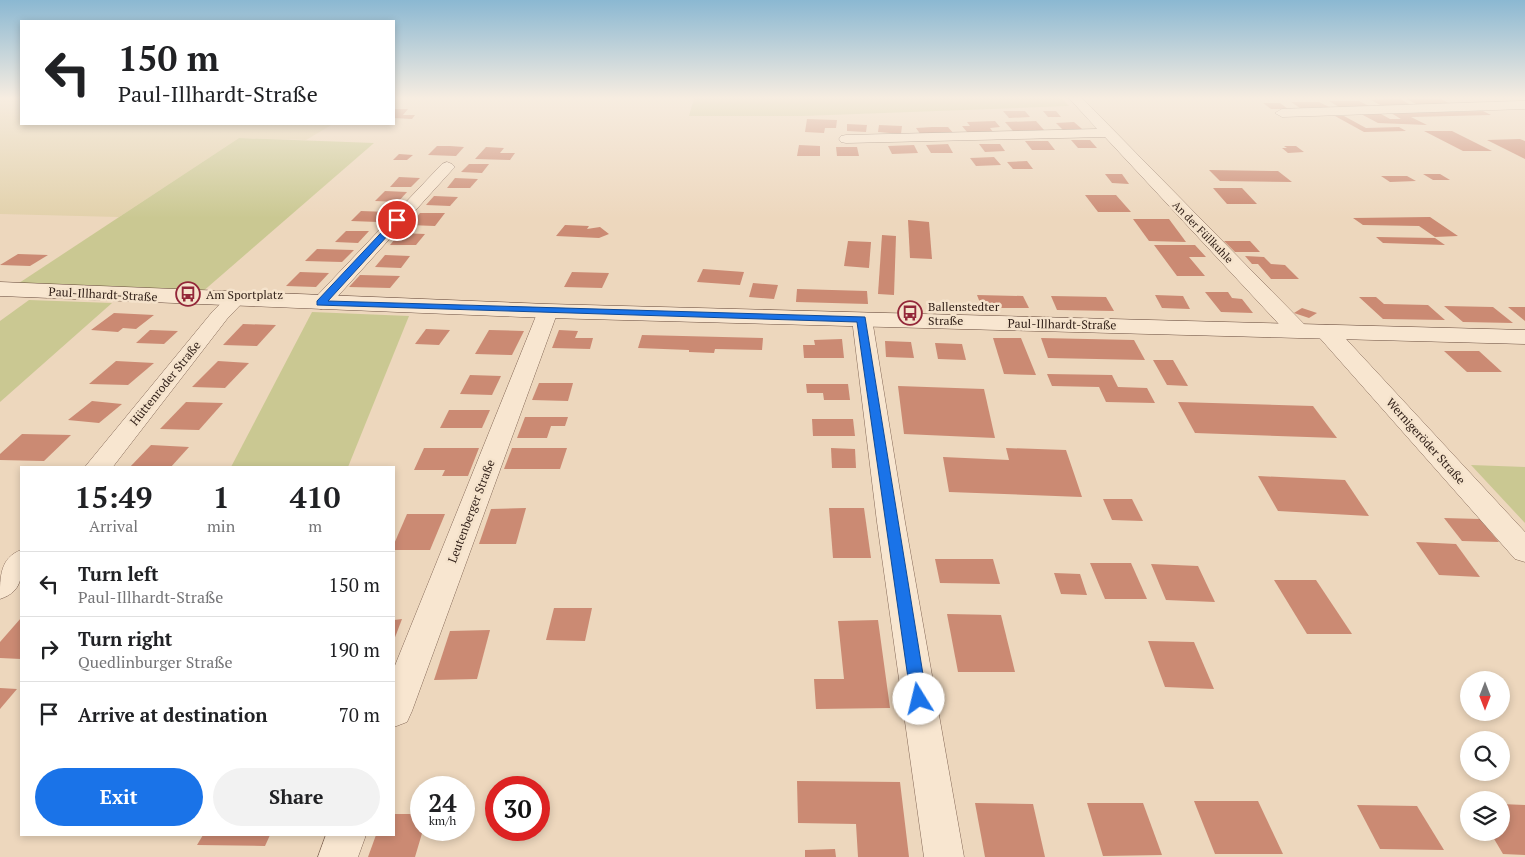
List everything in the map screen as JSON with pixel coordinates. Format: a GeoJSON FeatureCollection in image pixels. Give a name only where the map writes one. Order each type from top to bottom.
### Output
{"type":"FeatureCollection","features":[{"type":"Feature","properties":{"kind":"street"},"geometry":{"type":"LineString","coordinates":[[846,139],[890,138]]}},
{"type":"Feature","properties":{"kind":"street","name":"An der Füllkuhle"},"geometry":{"type":"LineString","coordinates":[[1114,138],[1297,330]]}},
{"type":"Feature","properties":{"kind":"street"},"geometry":{"type":"LineString","coordinates":[[320,303],[447,167]]}},
{"type":"Feature","properties":{"kind":"street","name":"Paul-Illhardt-Straße"},"geometry":{"type":"LineString","coordinates":[[0,290],[548,311],[1525,337]]}},
{"type":"Feature","properties":{"kind":"street","name":"Hüttenroder Straße"},"geometry":{"type":"LineString","coordinates":[[98,466],[220,315],[235,300]]}},
{"type":"Feature","properties":{"kind":"street","name":"Leutenberger Straße"},"geometry":{"type":"LineString","coordinates":[[395,708],[548,311]]}},
{"type":"Feature","properties":{"kind":"street"},"geometry":{"type":"LineString","coordinates":[[862,319],[888,502],[944,857]]}},
{"type":"Feature","properties":{"kind":"street","name":"Wernigeröder Straße"},"geometry":{"type":"LineString","coordinates":[[1326,331],[1525,551]]}},
{"type":"Feature","properties":{"kind":"street"},"geometry":{"type":"LineString","coordinates":[[0,587],[20,562]]}},
{"type":"Feature","properties":{"kind":"street"},"geometry":{"type":"LineString","coordinates":[[338,857],[346,836]]}},
{"type":"Feature","properties":{"kind":"shaded area"},"geometry":{"type":"Polygon","coordinates":[[[0,138],[309,138],[306,140],[239,138],[119,217],[0,214],[0,138]]]}},
{"type":"Feature","properties":{"kind":"shaded area"},"geometry":{"type":"Polygon","coordinates":[[[239,138],[374,143],[201,293],[16,285],[239,138]]]}},
{"type":"Feature","properties":{"kind":"shaded area"},"geometry":{"type":"Polygon","coordinates":[[[29,300],[112,303],[0,402],[0,321],[29,300]]]}},
{"type":"Feature","properties":{"kind":"shaded area"},"geometry":{"type":"Polygon","coordinates":[[[312,312],[409,316],[348,466],[232,466],[312,312]]]}},
{"type":"Feature","properties":{"kind":"shaded area"},"geometry":{"type":"Polygon","coordinates":[[[1471,465],[1525,467],[1525,523],[1471,465]]]}},
{"type":"Feature","properties":{"kind":"building"},"geometry":{"type":"Polygon","coordinates":[[[1438,138],[1466,138],[1492,151],[1463,151],[1438,138]]]}},
{"type":"Feature","properties":{"kind":"building"},"geometry":{"type":"Polygon","coordinates":[[[1520,139],[1525,141],[1525,159],[1487,140],[1520,139]]]}},
{"type":"Feature","properties":{"kind":"building"},"geometry":{"type":"Polygon","coordinates":[[[1071,140],[1090,140],[1097,148],[1078,148],[1071,140]]]}},
{"type":"Feature","properties":{"kind":"building"},"geometry":{"type":"Polygon","coordinates":[[[1025,141],[1048,141],[1055,150],[1032,150],[1025,141]]]}},
{"type":"Feature","properties":{"kind":"building"},"geometry":{"type":"Polygon","coordinates":[[[948,144],[953,153],[931,153],[926,145],[948,144]]]}},
{"type":"Feature","properties":{"kind":"building"},"geometry":{"type":"Polygon","coordinates":[[[979,144],[1000,144],[1005,151],[985,152],[979,144]]]}},
{"type":"Feature","properties":{"kind":"building"},"geometry":{"type":"Polygon","coordinates":[[[799,145],[820,146],[820,156],[797,156],[799,145]]]}},
{"type":"Feature","properties":{"kind":"building"},"geometry":{"type":"Polygon","coordinates":[[[914,145],[918,153],[892,154],[888,146],[914,145]]]}},
{"type":"Feature","properties":{"kind":"building"},"geometry":{"type":"Polygon","coordinates":[[[437,146],[464,147],[456,156],[428,155],[437,146]]]}},
{"type":"Feature","properties":{"kind":"building"},"geometry":{"type":"Polygon","coordinates":[[[1284,146],[1296,146],[1304,152],[1288,153],[1282,148],[1287,148],[1284,146]]]}},
{"type":"Feature","properties":{"kind":"building"},"geometry":{"type":"Polygon","coordinates":[[[486,147],[504,148],[500,153],[515,153],[510,160],[475,159],[486,147]]]}},
{"type":"Feature","properties":{"kind":"building"},"geometry":{"type":"Polygon","coordinates":[[[836,147],[857,147],[859,156],[837,156],[836,147]]]}},
{"type":"Feature","properties":{"kind":"building"},"geometry":{"type":"Polygon","coordinates":[[[399,154],[413,155],[407,160],[393,160],[399,154]]]}},
{"type":"Feature","properties":{"kind":"building"},"geometry":{"type":"Polygon","coordinates":[[[994,157],[1001,165],[976,166],[970,158],[994,157]]]}},
{"type":"Feature","properties":{"kind":"building"},"geometry":{"type":"Polygon","coordinates":[[[1027,161],[1033,169],[1013,169],[1007,162],[1027,161]]]}},
{"type":"Feature","properties":{"kind":"building"},"geometry":{"type":"Polygon","coordinates":[[[469,164],[489,164],[482,173],[461,172],[469,164]]]}},
{"type":"Feature","properties":{"kind":"building"},"geometry":{"type":"Polygon","coordinates":[[[1209,170],[1278,171],[1292,182],[1220,181],[1209,170]]]}},
{"type":"Feature","properties":{"kind":"building"},"geometry":{"type":"Polygon","coordinates":[[[1105,174],[1122,174],[1129,184],[1112,183],[1105,174]]]}},
{"type":"Feature","properties":{"kind":"building"},"geometry":{"type":"Polygon","coordinates":[[[1423,174],[1440,174],[1450,180],[1433,180],[1423,174]]]}},
{"type":"Feature","properties":{"kind":"building"},"geometry":{"type":"Polygon","coordinates":[[[1381,176],[1407,176],[1416,181],[1390,182],[1381,176]]]}},
{"type":"Feature","properties":{"kind":"building"},"geometry":{"type":"Polygon","coordinates":[[[399,177],[420,178],[411,187],[390,187],[399,177]]]}},
{"type":"Feature","properties":{"kind":"building"},"geometry":{"type":"Polygon","coordinates":[[[455,178],[478,179],[470,188],[447,188],[455,178]]]}},
{"type":"Feature","properties":{"kind":"building"},"geometry":{"type":"Polygon","coordinates":[[[1213,188],[1242,188],[1257,204],[1227,204],[1213,188]]]}},
{"type":"Feature","properties":{"kind":"building"},"geometry":{"type":"Polygon","coordinates":[[[385,191],[407,192],[398,202],[375,201],[385,191]]]}},
{"type":"Feature","properties":{"kind":"building"},"geometry":{"type":"Polygon","coordinates":[[[1085,195],[1116,195],[1131,212],[1098,212],[1085,195]]]}},
{"type":"Feature","properties":{"kind":"building"},"geometry":{"type":"Polygon","coordinates":[[[434,196],[458,197],[450,206],[426,205],[434,196]]]}},
{"type":"Feature","properties":{"kind":"building"},"geometry":{"type":"Polygon","coordinates":[[[361,211],[388,212],[378,222],[351,221],[361,211]]]}},
{"type":"Feature","properties":{"kind":"building"},"geometry":{"type":"Polygon","coordinates":[[[420,213],[445,213],[435,226],[409,225],[420,213]]]}},
{"type":"Feature","properties":{"kind":"building"},"geometry":{"type":"Polygon","coordinates":[[[1430,217],[1458,236],[1435,237],[1419,226],[1363,225],[1353,218],[1430,217]]]}},
{"type":"Feature","properties":{"kind":"building"},"geometry":{"type":"Polygon","coordinates":[[[1133,219],[1169,219],[1186,242],[1149,241],[1133,219]]]}},
{"type":"Feature","properties":{"kind":"building"},"geometry":{"type":"Polygon","coordinates":[[[908,220],[929,222],[932,259],[910,258],[908,220]]]}},
{"type":"Feature","properties":{"kind":"building"},"geometry":{"type":"Polygon","coordinates":[[[565,225],[589,226],[587,229],[600,227],[609,234],[599,238],[556,236],[565,225]]]}},
{"type":"Feature","properties":{"kind":"building"},"geometry":{"type":"Polygon","coordinates":[[[346,231],[369,231],[358,243],[335,242],[346,231]]]}},
{"type":"Feature","properties":{"kind":"building"},"geometry":{"type":"Polygon","coordinates":[[[400,233],[425,234],[416,245],[390,245],[400,233]]]}},
{"type":"Feature","properties":{"kind":"building"},"geometry":{"type":"Polygon","coordinates":[[[882,235],[896,236],[894,295],[878,294],[882,235]]]}},
{"type":"Feature","properties":{"kind":"building"},"geometry":{"type":"Polygon","coordinates":[[[1376,237],[1435,238],[1445,245],[1383,243],[1376,237]]]}},
{"type":"Feature","properties":{"kind":"building"},"geometry":{"type":"Polygon","coordinates":[[[848,241],[871,242],[869,268],[844,266],[848,241]]]}},
{"type":"Feature","properties":{"kind":"building"},"geometry":{"type":"Polygon","coordinates":[[[1224,241],[1250,241],[1260,252],[1235,252],[1224,241]]]}},
{"type":"Feature","properties":{"kind":"building"},"geometry":{"type":"Polygon","coordinates":[[[1154,245],[1195,245],[1206,257],[1189,257],[1205,276],[1177,276],[1154,245]]]}},
{"type":"Feature","properties":{"kind":"building"},"geometry":{"type":"Polygon","coordinates":[[[317,249],[354,250],[342,262],[305,261],[317,249]]]}},
{"type":"Feature","properties":{"kind":"building"},"geometry":{"type":"Polygon","coordinates":[[[18,254],[48,255],[30,266],[0,265],[18,254]]]}},
{"type":"Feature","properties":{"kind":"building"},"geometry":{"type":"Polygon","coordinates":[[[385,255],[410,256],[401,268],[375,267],[385,255]]]}},
{"type":"Feature","properties":{"kind":"building"},"geometry":{"type":"Polygon","coordinates":[[[1245,256],[1264,257],[1271,264],[1285,265],[1299,279],[1271,279],[1258,264],[1252,264],[1245,256]]]}},
{"type":"Feature","properties":{"kind":"building"},"geometry":{"type":"Polygon","coordinates":[[[703,269],[744,272],[740,285],[697,282],[703,269]]]}},
{"type":"Feature","properties":{"kind":"building"},"geometry":{"type":"Polygon","coordinates":[[[300,272],[329,273],[316,287],[286,286],[300,272]]]}},
{"type":"Feature","properties":{"kind":"building"},"geometry":{"type":"Polygon","coordinates":[[[572,272],[609,273],[602,288],[564,287],[572,272]]]}},
{"type":"Feature","properties":{"kind":"building"},"geometry":{"type":"Polygon","coordinates":[[[360,275],[400,276],[390,288],[349,287],[360,275]]]}},
{"type":"Feature","properties":{"kind":"building"},"geometry":{"type":"Polygon","coordinates":[[[753,283],[778,285],[774,299],[749,297],[753,283]]]}},
{"type":"Feature","properties":{"kind":"building"},"geometry":{"type":"Polygon","coordinates":[[[797,289],[867,291],[868,304],[796,302],[797,289]]]}},
{"type":"Feature","properties":{"kind":"building"},"geometry":{"type":"Polygon","coordinates":[[[1205,292],[1228,292],[1232,298],[1242,299],[1253,313],[1221,312],[1205,292]]]}},
{"type":"Feature","properties":{"kind":"building"},"geometry":{"type":"Polygon","coordinates":[[[977,295],[1023,296],[1029,308],[982,308],[977,295]]]}},
{"type":"Feature","properties":{"kind":"building"},"geometry":{"type":"Polygon","coordinates":[[[1155,295],[1183,296],[1190,309],[1162,308],[1155,295]]]}},
{"type":"Feature","properties":{"kind":"building"},"geometry":{"type":"Polygon","coordinates":[[[1051,296],[1106,297],[1114,311],[1057,310],[1051,296]]]}},
{"type":"Feature","properties":{"kind":"building"},"geometry":{"type":"Polygon","coordinates":[[[1359,297],[1376,297],[1384,304],[1428,305],[1445,320],[1383,319],[1359,297]]]}},
{"type":"Feature","properties":{"kind":"building"},"geometry":{"type":"Polygon","coordinates":[[[1444,306],[1493,307],[1513,323],[1463,322],[1444,306]]]}},
{"type":"Feature","properties":{"kind":"building"},"geometry":{"type":"Polygon","coordinates":[[[1508,307],[1525,307],[1525,321],[1508,307]]]}},
{"type":"Feature","properties":{"kind":"building"},"geometry":{"type":"Polygon","coordinates":[[[1302,308],[1317,313],[1309,318],[1294,313],[1302,308]]]}},
{"type":"Feature","properties":{"kind":"building"},"geometry":{"type":"Polygon","coordinates":[[[114,313],[154,315],[136,329],[123,328],[118,332],[91,330],[114,313]]]}},
{"type":"Feature","properties":{"kind":"building"},"geometry":{"type":"Polygon","coordinates":[[[243,324],[276,325],[257,346],[223,345],[243,324]]]}},
{"type":"Feature","properties":{"kind":"building"},"geometry":{"type":"Polygon","coordinates":[[[426,329],[450,330],[439,345],[415,344],[426,329]]]}},
{"type":"Feature","properties":{"kind":"building"},"geometry":{"type":"Polygon","coordinates":[[[150,330],[178,331],[164,344],[136,343],[150,330]]]}},
{"type":"Feature","properties":{"kind":"building"},"geometry":{"type":"Polygon","coordinates":[[[489,330],[524,331],[512,355],[475,354],[489,330]]]}},
{"type":"Feature","properties":{"kind":"building"},"geometry":{"type":"Polygon","coordinates":[[[559,330],[578,331],[575,338],[593,338],[590,349],[552,348],[559,330]]]}},
{"type":"Feature","properties":{"kind":"building"},"geometry":{"type":"Polygon","coordinates":[[[642,335],[763,338],[762,350],[715,349],[714,353],[638,348],[642,335]]]}},
{"type":"Feature","properties":{"kind":"building"},"geometry":{"type":"Polygon","coordinates":[[[993,338],[1021,338],[1036,375],[1004,374],[993,338]]]}},
{"type":"Feature","properties":{"kind":"building"},"geometry":{"type":"Polygon","coordinates":[[[1041,338],[1134,340],[1145,360],[1048,358],[1041,338]]]}},
{"type":"Feature","properties":{"kind":"building"},"geometry":{"type":"Polygon","coordinates":[[[842,339],[844,358],[804,358],[803,345],[815,345],[814,340],[842,339]]]}},
{"type":"Feature","properties":{"kind":"building"},"geometry":{"type":"Polygon","coordinates":[[[885,341],[911,342],[914,358],[886,357],[885,341]]]}},
{"type":"Feature","properties":{"kind":"building"},"geometry":{"type":"Polygon","coordinates":[[[935,343],[962,344],[966,360],[938,359],[935,343]]]}},
{"type":"Feature","properties":{"kind":"building"},"geometry":{"type":"Polygon","coordinates":[[[1444,351],[1479,351],[1502,372],[1467,372],[1444,351]]]}},
{"type":"Feature","properties":{"kind":"building"},"geometry":{"type":"Polygon","coordinates":[[[1153,360],[1173,360],[1188,386],[1167,385],[1153,360]]]}},
{"type":"Feature","properties":{"kind":"building"},"geometry":{"type":"Polygon","coordinates":[[[116,361],[154,363],[128,385],[89,384],[116,361]]]}},
{"type":"Feature","properties":{"kind":"building"},"geometry":{"type":"Polygon","coordinates":[[[218,361],[249,363],[225,388],[192,387],[218,361]]]}},
{"type":"Feature","properties":{"kind":"building"},"geometry":{"type":"Polygon","coordinates":[[[1047,374],[1112,375],[1118,387],[1147,388],[1155,403],[1106,402],[1099,387],[1052,386],[1047,374]]]}},
{"type":"Feature","properties":{"kind":"building"},"geometry":{"type":"Polygon","coordinates":[[[470,375],[501,376],[492,395],[460,394],[470,375]]]}},
{"type":"Feature","properties":{"kind":"building"},"geometry":{"type":"Polygon","coordinates":[[[539,383],[573,383],[568,401],[532,400],[539,383]]]}},
{"type":"Feature","properties":{"kind":"building"},"geometry":{"type":"Polygon","coordinates":[[[806,384],[848,384],[850,400],[824,400],[823,393],[807,393],[806,384]]]}},
{"type":"Feature","properties":{"kind":"building"},"geometry":{"type":"Polygon","coordinates":[[[898,386],[984,389],[995,438],[904,434],[898,386]]]}},
{"type":"Feature","properties":{"kind":"building"},"geometry":{"type":"Polygon","coordinates":[[[92,401],[122,404],[99,423],[68,420],[92,401]]]}},
{"type":"Feature","properties":{"kind":"building"},"geometry":{"type":"Polygon","coordinates":[[[186,402],[223,403],[199,430],[160,429],[186,402]]]}},
{"type":"Feature","properties":{"kind":"building"},"geometry":{"type":"Polygon","coordinates":[[[1178,402],[1313,406],[1337,438],[1195,433],[1178,402]]]}},
{"type":"Feature","properties":{"kind":"building"},"geometry":{"type":"Polygon","coordinates":[[[449,410],[490,410],[482,428],[440,428],[449,410]]]}},
{"type":"Feature","properties":{"kind":"building"},"geometry":{"type":"Polygon","coordinates":[[[525,417],[568,417],[565,426],[551,426],[547,438],[517,438],[525,417]]]}},
{"type":"Feature","properties":{"kind":"building"},"geometry":{"type":"Polygon","coordinates":[[[812,419],[853,419],[855,436],[813,436],[812,419]]]}},
{"type":"Feature","properties":{"kind":"building"},"geometry":{"type":"Polygon","coordinates":[[[22,434],[71,435],[44,461],[0,460],[0,454],[22,434]]]}},
{"type":"Feature","properties":{"kind":"building"},"geometry":{"type":"Polygon","coordinates":[[[151,445],[189,447],[172,466],[131,466],[151,445]]]}},
{"type":"Feature","properties":{"kind":"building"},"geometry":{"type":"Polygon","coordinates":[[[424,448],[479,448],[468,476],[442,476],[445,470],[414,470],[424,448]]]}},
{"type":"Feature","properties":{"kind":"building"},"geometry":{"type":"Polygon","coordinates":[[[512,448],[567,448],[560,469],[504,469],[512,448]]]}},
{"type":"Feature","properties":{"kind":"building"},"geometry":{"type":"Polygon","coordinates":[[[831,448],[855,449],[856,468],[832,468],[831,448]]]}},
{"type":"Feature","properties":{"kind":"building"},"geometry":{"type":"Polygon","coordinates":[[[1006,448],[1066,450],[1082,497],[949,492],[943,457],[1009,460],[1006,448]]]}},
{"type":"Feature","properties":{"kind":"building"},"geometry":{"type":"Polygon","coordinates":[[[1258,476],[1345,480],[1369,516],[1278,511],[1258,476]]]}},
{"type":"Feature","properties":{"kind":"building"},"geometry":{"type":"Polygon","coordinates":[[[1103,499],[1132,499],[1143,521],[1112,520],[1103,499]]]}},
{"type":"Feature","properties":{"kind":"building"},"geometry":{"type":"Polygon","coordinates":[[[526,508],[516,544],[479,544],[491,509],[526,508]]]}},
{"type":"Feature","properties":{"kind":"building"},"geometry":{"type":"Polygon","coordinates":[[[829,508],[864,508],[871,558],[833,558],[829,508]]]}},
{"type":"Feature","properties":{"kind":"building"},"geometry":{"type":"Polygon","coordinates":[[[407,514],[445,514],[430,550],[395,550],[395,542],[407,514]]]}},
{"type":"Feature","properties":{"kind":"building"},"geometry":{"type":"Polygon","coordinates":[[[1444,518],[1480,519],[1499,542],[1462,541],[1444,518]]]}},
{"type":"Feature","properties":{"kind":"building"},"geometry":{"type":"Polygon","coordinates":[[[1416,542],[1456,544],[1480,577],[1439,575],[1416,542]]]}},
{"type":"Feature","properties":{"kind":"building"},"geometry":{"type":"Polygon","coordinates":[[[935,559],[993,559],[1000,584],[940,583],[935,559]]]}},
{"type":"Feature","properties":{"kind":"building"},"geometry":{"type":"Polygon","coordinates":[[[1090,563],[1131,563],[1147,599],[1105,599],[1090,563]]]}},
{"type":"Feature","properties":{"kind":"building"},"geometry":{"type":"Polygon","coordinates":[[[1151,564],[1198,566],[1215,602],[1166,600],[1151,564]]]}},
{"type":"Feature","properties":{"kind":"building"},"geometry":{"type":"Polygon","coordinates":[[[1054,573],[1080,574],[1087,595],[1061,594],[1054,573]]]}},
{"type":"Feature","properties":{"kind":"building"},"geometry":{"type":"Polygon","coordinates":[[[1274,580],[1316,580],[1352,634],[1307,634],[1274,580]]]}},
{"type":"Feature","properties":{"kind":"building"},"geometry":{"type":"Polygon","coordinates":[[[554,608],[592,608],[585,641],[546,640],[554,608]]]}},
{"type":"Feature","properties":{"kind":"building"},"geometry":{"type":"Polygon","coordinates":[[[947,614],[1001,615],[1015,672],[958,672],[947,614]]]}},
{"type":"Feature","properties":{"kind":"building"},"geometry":{"type":"Polygon","coordinates":[[[20,619],[20,659],[0,658],[0,642],[20,619]]]}},
{"type":"Feature","properties":{"kind":"building"},"geometry":{"type":"Polygon","coordinates":[[[402,619],[395,637],[395,620],[402,619]]]}},
{"type":"Feature","properties":{"kind":"building"},"geometry":{"type":"Polygon","coordinates":[[[878,620],[890,708],[816,709],[814,679],[844,679],[838,621],[878,620]]]}},
{"type":"Feature","properties":{"kind":"building"},"geometry":{"type":"Polygon","coordinates":[[[490,630],[477,679],[434,680],[450,631],[490,630]]]}},
{"type":"Feature","properties":{"kind":"building"},"geometry":{"type":"Polygon","coordinates":[[[1148,641],[1194,642],[1214,689],[1165,687],[1148,641]]]}},
{"type":"Feature","properties":{"kind":"building"},"geometry":{"type":"Polygon","coordinates":[[[0,688],[17,689],[0,709],[0,688]]]}},
{"type":"Feature","properties":{"kind":"building"},"geometry":{"type":"Polygon","coordinates":[[[797,781],[900,782],[909,857],[858,857],[856,824],[798,823],[797,781]]]}},
{"type":"Feature","properties":{"kind":"building"},"geometry":{"type":"Polygon","coordinates":[[[1194,801],[1258,801],[1283,854],[1215,854],[1194,801]]]}},
{"type":"Feature","properties":{"kind":"building"},"geometry":{"type":"Polygon","coordinates":[[[975,803],[1033,804],[1045,857],[985,857],[975,803]]]}},
{"type":"Feature","properties":{"kind":"building"},"geometry":{"type":"Polygon","coordinates":[[[1087,803],[1143,803],[1162,855],[1103,856],[1087,803]]]}},
{"type":"Feature","properties":{"kind":"building"},"geometry":{"type":"Polygon","coordinates":[[[1510,804],[1525,805],[1525,855],[1503,854],[1495,841],[1510,841],[1510,804]]]}},
{"type":"Feature","properties":{"kind":"building"},"geometry":{"type":"Polygon","coordinates":[[[1357,805],[1417,806],[1444,850],[1380,849],[1357,805]]]}},
{"type":"Feature","properties":{"kind":"building"},"geometry":{"type":"Polygon","coordinates":[[[395,814],[410,814],[410,841],[420,841],[415,857],[368,857],[376,836],[395,836],[395,814]]]}},
{"type":"Feature","properties":{"kind":"building"},"geometry":{"type":"Polygon","coordinates":[[[202,836],[270,836],[265,846],[197,845],[202,836]]]}},
{"type":"Feature","properties":{"kind":"building"},"geometry":{"type":"Polygon","coordinates":[[[835,849],[836,857],[805,857],[805,850],[835,849]]]}},
{"type":"Feature","properties":{"kind":"place","name":"Am Sportplatz"},"geometry":{"type":"Point","coordinates":[188,294]}},
{"type":"Feature","properties":{"kind":"place","name":"Ballenstedter Straße"},"geometry":{"type":"Point","coordinates":[910,313]}},
{"type":"Feature","properties":{"kind":"route"},"geometry":{"type":"LineString","coordinates":[[397,220],[320,303],[862,319],[888,503],[919,699]]}}]}
